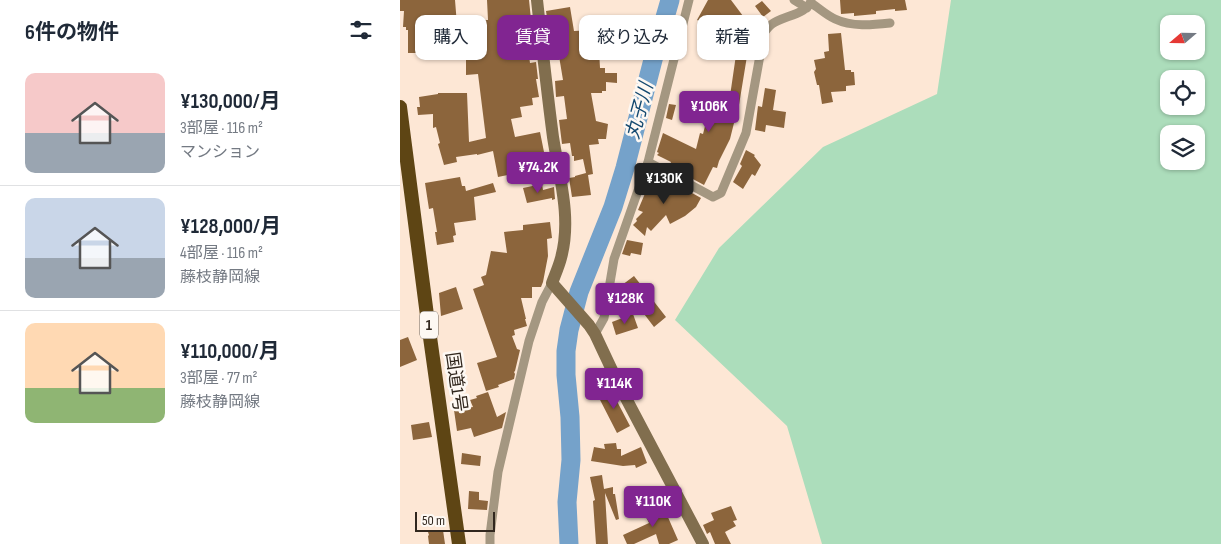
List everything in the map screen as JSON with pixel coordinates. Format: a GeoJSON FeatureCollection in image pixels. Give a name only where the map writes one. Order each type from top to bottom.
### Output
{"type":"FeatureCollection","features":[{"type":"Feature","properties":{"kind":"highway","name":"国道1号"},"geometry":{"type":"LineString","coordinates":[[400,106],[459,544]]}},
{"type":"Feature","properties":{"kind":"main road"},"geometry":{"type":"LineString","coordinates":[[537,0],[553,137],[565,219],[561,257],[552,283],[592,329],[702,544]]}},
{"type":"Feature","properties":{"kind":"street"},"geometry":{"type":"LineString","coordinates":[[592,329],[604,318],[614,259],[648,162],[689,0]]}},
{"type":"Feature","properties":{"kind":"street"},"geometry":{"type":"LineString","coordinates":[[794,0],[810,4],[835,19],[846,23],[869,26],[890,23]]}},
{"type":"Feature","properties":{"kind":"street"},"geometry":{"type":"LineString","coordinates":[[648,162],[713,197],[721,193],[746,133],[764,33],[773,23],[810,4]]}},
{"type":"Feature","properties":{"kind":"street"},"geometry":{"type":"LineString","coordinates":[[490,544],[498,472],[527,350],[542,302],[552,283]]}},
{"type":"Feature","properties":{"kind":"green space"},"geometry":{"type":"Polygon","coordinates":[[[951,0],[1221,0],[1221,544],[822,544],[787,426],[675,320],[719,248],[823,147],[937,94],[951,0]]]}},
{"type":"Feature","properties":{"kind":"building"},"geometry":{"type":"Polygon","coordinates":[[[400,0],[455,0],[456,15],[415,15],[415,53],[408,53],[408,30],[406,30],[406,27],[403,27],[404,11],[400,11],[400,0]]]}},
{"type":"Feature","properties":{"kind":"building"},"geometry":{"type":"Polygon","coordinates":[[[487,0],[529,0],[531,15],[497,15],[497,60],[530,60],[530,63],[536,62],[539,97],[532,98],[533,105],[520,107],[522,117],[511,119],[515,137],[540,132],[547,167],[498,177],[493,151],[456,157],[457,162],[444,165],[438,144],[440,143],[436,127],[433,128],[433,114],[418,115],[417,107],[420,107],[419,97],[438,93],[467,93],[469,142],[486,138],[478,74],[466,75],[466,60],[487,60],[487,0]]]}},
{"type":"Feature","properties":{"kind":"building"},"geometry":{"type":"Polygon","coordinates":[[[708,0],[731,0],[742,15],[700,15],[708,0]]]}},
{"type":"Feature","properties":{"kind":"building"},"geometry":{"type":"Polygon","coordinates":[[[840,0],[905,0],[907,10],[876,11],[876,14],[854,16],[854,13],[841,14],[840,0]]]}},
{"type":"Feature","properties":{"kind":"building"},"geometry":{"type":"Polygon","coordinates":[[[762,1],[771,11],[766,15],[762,15],[755,6],[762,1]]]}},
{"type":"Feature","properties":{"kind":"building"},"geometry":{"type":"Polygon","coordinates":[[[570,7],[574,31],[579,31],[579,60],[600,60],[600,68],[605,68],[605,73],[617,73],[617,83],[606,82],[606,91],[591,93],[596,121],[608,124],[606,139],[598,139],[599,144],[589,145],[593,174],[588,175],[591,195],[572,197],[569,178],[586,173],[583,159],[574,161],[570,143],[562,144],[559,120],[567,119],[564,96],[556,97],[555,81],[563,80],[560,60],[569,60],[569,15],[547,15],[546,11],[570,7]]]}},
{"type":"Feature","properties":{"kind":"building"},"geometry":{"type":"Polygon","coordinates":[[[841,33],[845,70],[854,72],[855,85],[846,86],[846,91],[831,92],[833,102],[822,104],[819,85],[817,85],[814,72],[816,69],[814,60],[825,58],[824,52],[829,51],[828,34],[841,33]]]}},
{"type":"Feature","properties":{"kind":"building"},"geometry":{"type":"Polygon","coordinates":[[[735,60],[746,60],[738,111],[730,139],[717,168],[713,167],[704,185],[691,178],[692,176],[670,165],[671,162],[657,155],[663,133],[696,149],[700,133],[703,134],[706,122],[709,123],[712,108],[717,109],[720,94],[730,96],[735,60]]]}},
{"type":"Feature","properties":{"kind":"building"},"geometry":{"type":"Polygon","coordinates":[[[765,88],[776,90],[773,110],[786,112],[784,128],[766,125],[765,132],[755,130],[758,106],[762,107],[765,88]]]}},
{"type":"Feature","properties":{"kind":"building"},"geometry":{"type":"Polygon","coordinates":[[[669,104],[676,105],[672,120],[666,118],[669,104]]]}},
{"type":"Feature","properties":{"kind":"building"},"geometry":{"type":"Polygon","coordinates":[[[746,150],[755,155],[761,165],[755,176],[752,174],[743,189],[733,182],[742,166],[740,164],[746,150]]]}},
{"type":"Feature","properties":{"kind":"building"},"geometry":{"type":"Polygon","coordinates":[[[460,177],[462,186],[465,186],[466,191],[493,183],[496,192],[474,197],[476,220],[454,223],[456,235],[453,236],[454,242],[437,245],[433,208],[429,209],[425,183],[460,177]]]}},
{"type":"Feature","properties":{"kind":"building"},"geometry":{"type":"Polygon","coordinates":[[[652,177],[684,191],[685,189],[701,198],[696,207],[685,216],[670,224],[666,215],[651,231],[647,227],[645,236],[633,225],[643,212],[638,210],[652,177]]]}},
{"type":"Feature","properties":{"kind":"building"},"geometry":{"type":"Polygon","coordinates":[[[542,184],[543,190],[554,187],[555,199],[527,203],[523,188],[542,184]]]}},
{"type":"Feature","properties":{"kind":"building"},"geometry":{"type":"Polygon","coordinates":[[[550,222],[552,238],[547,239],[548,256],[543,282],[541,287],[532,287],[532,298],[521,298],[527,326],[514,330],[515,335],[512,336],[517,349],[520,350],[514,379],[486,391],[477,363],[497,357],[473,289],[484,285],[481,277],[486,275],[491,251],[507,253],[504,232],[523,230],[523,225],[550,222]]]}},
{"type":"Feature","properties":{"kind":"building"},"geometry":{"type":"Polygon","coordinates":[[[627,240],[643,243],[641,255],[631,253],[630,256],[622,254],[627,240]]]}},
{"type":"Feature","properties":{"kind":"building"},"geometry":{"type":"Polygon","coordinates":[[[634,276],[666,317],[654,327],[622,285],[634,276]]]}},
{"type":"Feature","properties":{"kind":"building"},"geometry":{"type":"Polygon","coordinates":[[[456,287],[463,309],[441,316],[439,293],[456,287]]]}},
{"type":"Feature","properties":{"kind":"building"},"geometry":{"type":"Polygon","coordinates":[[[633,314],[638,328],[616,335],[612,322],[633,314]]]}},
{"type":"Feature","properties":{"kind":"building"},"geometry":{"type":"Polygon","coordinates":[[[408,337],[417,360],[400,367],[400,340],[408,337]]]}},
{"type":"Feature","properties":{"kind":"building"},"geometry":{"type":"Polygon","coordinates":[[[610,388],[630,426],[617,433],[597,394],[610,388]]]}},
{"type":"Feature","properties":{"kind":"building"},"geometry":{"type":"Polygon","coordinates":[[[488,392],[497,417],[506,412],[502,428],[474,437],[471,428],[457,431],[454,410],[473,407],[470,400],[488,392]]]}},
{"type":"Feature","properties":{"kind":"building"},"geometry":{"type":"Polygon","coordinates":[[[429,422],[432,437],[413,440],[411,425],[429,422]]]}},
{"type":"Feature","properties":{"kind":"building"},"geometry":{"type":"Polygon","coordinates":[[[616,443],[617,449],[621,449],[621,456],[641,447],[647,463],[636,468],[635,465],[623,466],[591,461],[594,447],[605,449],[604,444],[616,443]]]}},
{"type":"Feature","properties":{"kind":"building"},"geometry":{"type":"Polygon","coordinates":[[[462,453],[481,456],[480,466],[461,464],[462,453]]]}},
{"type":"Feature","properties":{"kind":"building"},"geometry":{"type":"Polygon","coordinates":[[[602,475],[604,489],[613,487],[619,519],[616,520],[605,493],[608,544],[596,544],[593,501],[595,500],[590,477],[602,475]]]}},
{"type":"Feature","properties":{"kind":"building"},"geometry":{"type":"Polygon","coordinates":[[[469,491],[479,492],[479,500],[488,501],[487,510],[468,509],[469,491]]]}},
{"type":"Feature","properties":{"kind":"building"},"geometry":{"type":"Polygon","coordinates":[[[657,502],[663,517],[667,515],[678,540],[669,544],[659,544],[656,534],[634,544],[627,544],[623,535],[649,523],[646,517],[649,516],[646,507],[657,502]]]}},
{"type":"Feature","properties":{"kind":"building"},"geometry":{"type":"Polygon","coordinates":[[[731,506],[737,520],[733,521],[736,526],[725,532],[731,544],[715,544],[710,532],[707,534],[703,525],[714,520],[711,513],[731,506]]]}},
{"type":"Feature","properties":{"kind":"building"},"geometry":{"type":"Polygon","coordinates":[[[443,530],[445,544],[429,544],[428,532],[443,530]]]}},
{"type":"Feature","properties":{"kind":"waterway","name":"丸子川"},"geometry":{"type":"LineString","coordinates":[[569,544],[567,502],[571,460],[570,417],[566,375],[566,351],[569,330],[579,292],[613,207],[625,168],[670,0]]}}]}
